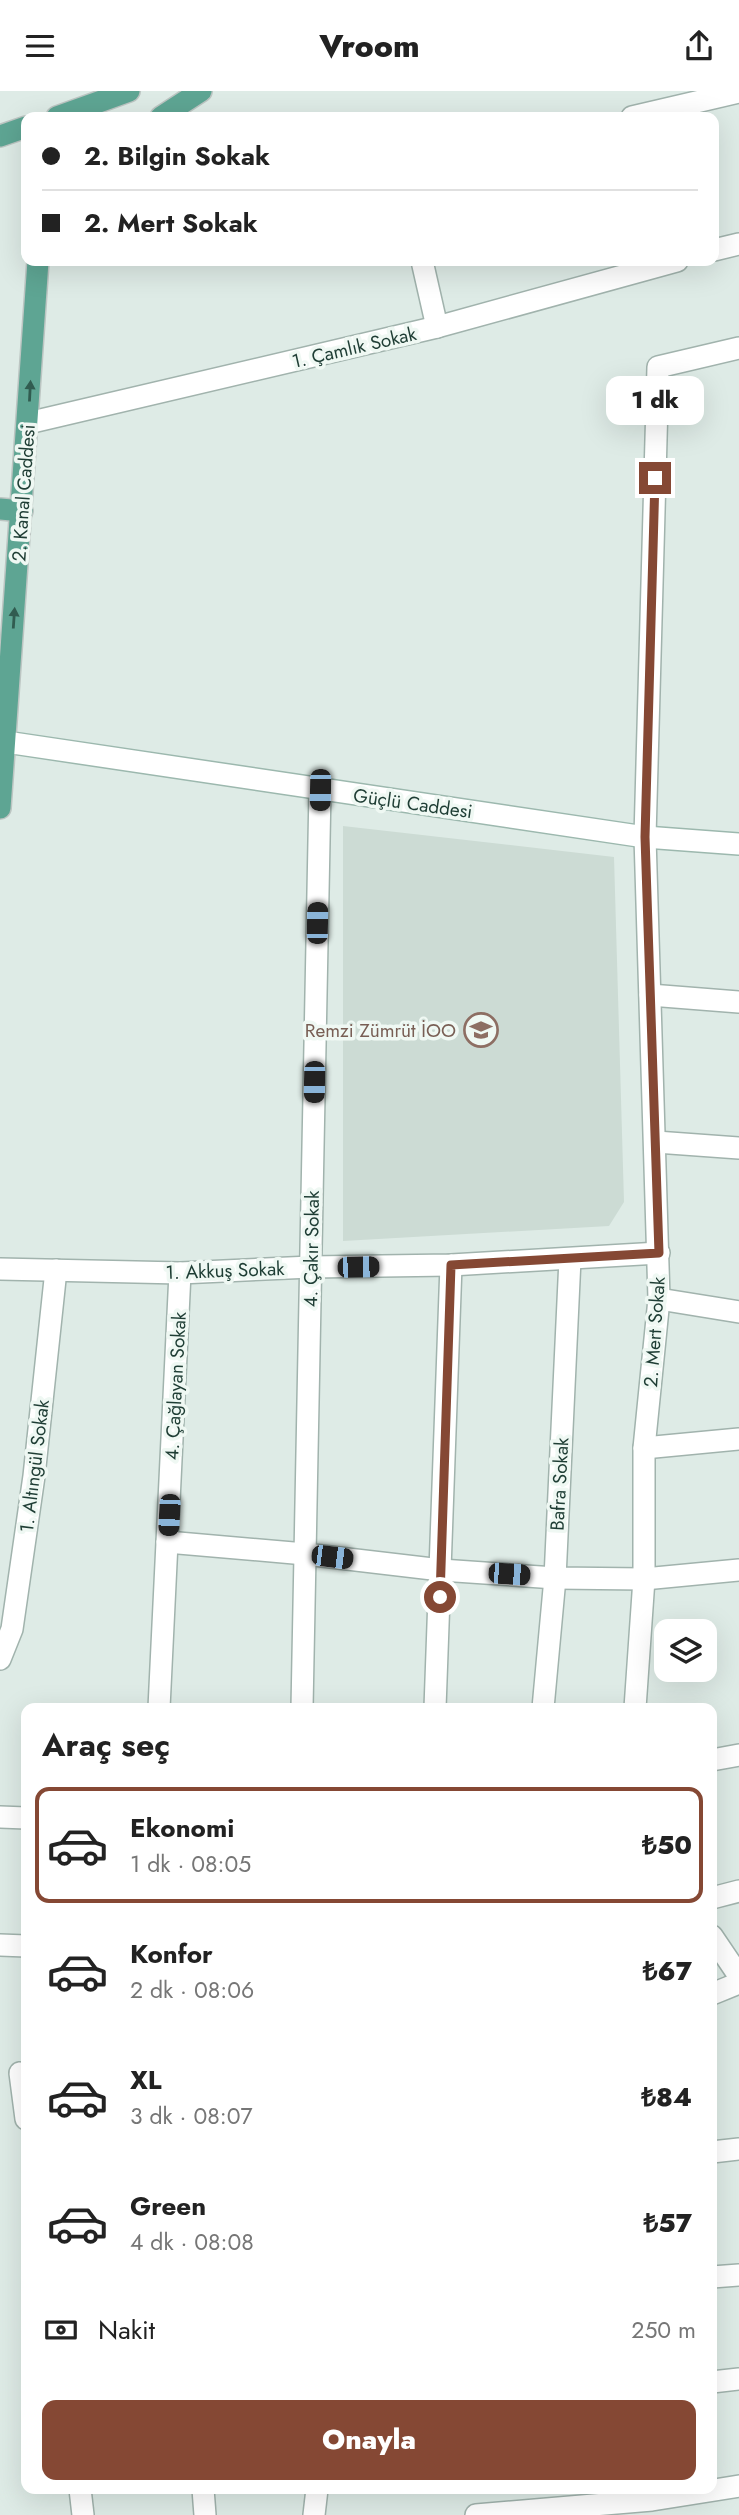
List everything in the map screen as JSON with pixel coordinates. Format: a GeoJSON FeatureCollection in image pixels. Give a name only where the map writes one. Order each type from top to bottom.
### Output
{"type":"FeatureCollection","features":[{"type":"Feature","properties":{"kind":"main road"},"geometry":{"type":"LineString","coordinates":[[71,112],[129,91]]}},
{"type":"Feature","properties":{"kind":"main road"},"geometry":{"type":"LineString","coordinates":[[169,112],[201,91]]}},
{"type":"Feature","properties":{"kind":"main road"},"geometry":{"type":"LineString","coordinates":[[0,136],[21,129]]}},
{"type":"Feature","properties":{"kind":"main road","name":"2. Kanal Caddesi"},"geometry":{"type":"LineString","coordinates":[[0,808],[38,266]]}},
{"type":"Feature","properties":{"kind":"main road"},"geometry":{"type":"LineString","coordinates":[[0,509],[22,511]]}},
{"type":"Feature","properties":{"kind":"street"},"geometry":{"type":"LineString","coordinates":[[652,112],[734,92]]}},
{"type":"Feature","properties":{"kind":"street"},"geometry":{"type":"LineString","coordinates":[[719,249],[739,244]]}},
{"type":"Feature","properties":{"kind":"street"},"geometry":{"type":"LineString","coordinates":[[423,266],[437,327]]}},
{"type":"Feature","properties":{"kind":"street","name":"1. Çamlık Sokak"},"geometry":{"type":"LineString","coordinates":[[28,423],[437,327],[659,266]]}},
{"type":"Feature","properties":{"kind":"street","name":"2. Mert Sokak"},"geometry":{"type":"LineString","coordinates":[[635,1703],[644,1579],[644,1448],[659,1299],[645,837],[659,367],[739,348]]}},
{"type":"Feature","properties":{"kind":"street","name":"Güçlü Caddesi"},"geometry":{"type":"LineString","coordinates":[[6,742],[645,837],[739,844]]}},
{"type":"Feature","properties":{"kind":"street","name":"4. Çakır Sokak"},"geometry":{"type":"LineString","coordinates":[[302,1703],[320,790]]}},
{"type":"Feature","properties":{"kind":"street"},"geometry":{"type":"LineString","coordinates":[[650,995],[739,1002]]}},
{"type":"Feature","properties":{"kind":"street"},"geometry":{"type":"LineString","coordinates":[[656,1142],[739,1147]]}},
{"type":"Feature","properties":{"kind":"street","name":"1. Akkuş Sokak"},"geometry":{"type":"LineString","coordinates":[[0,1269],[180,1273],[311,1267],[451,1265],[659,1253]]}},
{"type":"Feature","properties":{"kind":"street","name":"Bafra Sokak"},"geometry":{"type":"LineString","coordinates":[[543,1703],[555,1578],[570,1259]]}},
{"type":"Feature","properties":{"kind":"street"},"geometry":{"type":"LineString","coordinates":[[435,1703],[451,1265]]}},
{"type":"Feature","properties":{"kind":"street","name":"1. Altıngül Sokak"},"geometry":{"type":"LineString","coordinates":[[0,1659],[12,1629],[34,1476],[56,1270]]}},
{"type":"Feature","properties":{"kind":"street","name":"4. Çağlayan Sokak"},"geometry":{"type":"LineString","coordinates":[[159,1703],[180,1273]]}},
{"type":"Feature","properties":{"kind":"street"},"geometry":{"type":"LineString","coordinates":[[659,1299],[739,1312]]}},
{"type":"Feature","properties":{"kind":"street"},"geometry":{"type":"LineString","coordinates":[[644,1448],[739,1439]]}},
{"type":"Feature","properties":{"kind":"street"},"geometry":{"type":"LineString","coordinates":[[167,1542],[441,1570],[555,1578],[644,1579],[739,1570]]}},
{"type":"Feature","properties":{"kind":"street"},"geometry":{"type":"LineString","coordinates":[[717,1760],[739,1755]]}},
{"type":"Feature","properties":{"kind":"street"},"geometry":{"type":"LineString","coordinates":[[0,1817],[21,1818]]}},
{"type":"Feature","properties":{"kind":"street"},"geometry":{"type":"LineString","coordinates":[[717,1897],[739,1891]]}},
{"type":"Feature","properties":{"kind":"street"},"geometry":{"type":"LineString","coordinates":[[717,1943],[739,1976]]}},
{"type":"Feature","properties":{"kind":"street"},"geometry":{"type":"LineString","coordinates":[[0,1945],[21,1946]]}},
{"type":"Feature","properties":{"kind":"street"},"geometry":{"type":"LineString","coordinates":[[717,1992],[739,1983]]}},
{"type":"Feature","properties":{"kind":"street"},"geometry":{"type":"LineString","coordinates":[[15,2073],[21,2098]]}},
{"type":"Feature","properties":{"kind":"street"},"geometry":{"type":"LineString","coordinates":[[717,2151],[739,2148]]}},
{"type":"Feature","properties":{"kind":"street"},"geometry":{"type":"LineString","coordinates":[[717,2277],[739,2275]]}},
{"type":"Feature","properties":{"kind":"street"},"geometry":{"type":"LineString","coordinates":[[717,2381],[739,2379]]}},
{"type":"Feature","properties":{"kind":"street"},"geometry":{"type":"LineString","coordinates":[[717,2490],[739,2486]]}},
{"type":"Feature","properties":{"kind":"street"},"geometry":{"type":"LineString","coordinates":[[80,2494],[83,2515]]}},
{"type":"Feature","properties":{"kind":"street"},"geometry":{"type":"LineString","coordinates":[[203,2494],[205,2515]]}},
{"type":"Feature","properties":{"kind":"street"},"geometry":{"type":"LineString","coordinates":[[314,2515],[316,2494]]}},
{"type":"Feature","properties":{"kind":"street"},"geometry":{"type":"LineString","coordinates":[[476,2515],[652,2500],[689,2494]]}},
{"type":"Feature","properties":{"kind":"shaded area","name":"Remzi Zümrüt İOO"},"geometry":{"type":"Polygon","coordinates":[[[343,826],[614,857],[624,1202],[609,1226],[343,1241],[343,826]]]}},
{"type":"Feature","properties":{"kind":"place","name":"Remzi Zümrüt İOO"},"geometry":{"type":"Point","coordinates":[481,1030]}},
{"type":"Feature","properties":{"kind":"route"},"geometry":{"type":"LineString","coordinates":[[440,1597],[451,1265],[659,1253],[645,837],[655,478]]}}]}
